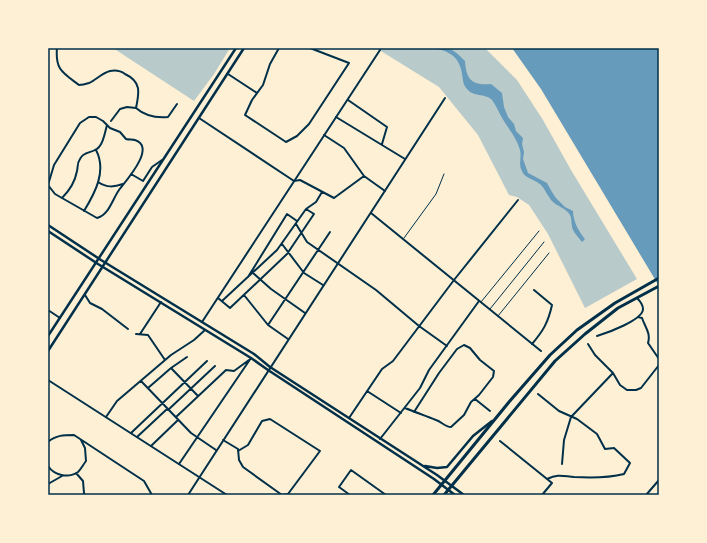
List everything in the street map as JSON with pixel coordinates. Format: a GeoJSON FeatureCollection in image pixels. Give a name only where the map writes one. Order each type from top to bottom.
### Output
{"type":"FeatureCollection","features":[{"type":"Feature","properties":{"kind":"main road"},"geometry":{"type":"LineString","coordinates":[[48,336],[236,48]]}},
{"type":"Feature","properties":{"kind":"main road"},"geometry":{"type":"LineString","coordinates":[[48,351],[244,48]]}},
{"type":"Feature","properties":{"kind":"main road"},"geometry":{"type":"LineString","coordinates":[[48,225],[99,259],[254,354],[270,367],[423,466],[464,495]]}},
{"type":"Feature","properties":{"kind":"main road"},"geometry":{"type":"LineString","coordinates":[[48,231],[103,267],[251,358],[455,495]]}},
{"type":"Feature","properties":{"kind":"main road"},"geometry":{"type":"LineString","coordinates":[[433,495],[550,355],[578,330],[615,303],[659,278]]}},
{"type":"Feature","properties":{"kind":"main road"},"geometry":{"type":"LineString","coordinates":[[444,495],[555,361],[585,334],[618,308],[659,286]]}},
{"type":"Feature","properties":{"kind":"main road"},"geometry":{"type":"LineString","coordinates":[[423,466],[437,468],[447,467],[474,436],[497,417]]}},
{"type":"Feature","properties":{"kind":"street"},"geometry":{"type":"LineString","coordinates":[[57,48],[56,62],[66,75],[79,85],[88,83],[105,73],[112,71],[123,72],[135,80],[138,85],[136,108]]}},
{"type":"Feature","properties":{"kind":"street"},"geometry":{"type":"LineString","coordinates":[[280,48],[270,64],[263,85],[252,100],[245,115],[286,142],[297,136],[309,124],[349,63],[310,48]]}},
{"type":"Feature","properties":{"kind":"street"},"geometry":{"type":"LineString","coordinates":[[202,322],[380,50]]}},
{"type":"Feature","properties":{"kind":"street"},"geometry":{"type":"LineString","coordinates":[[228,74],[257,93]]}},
{"type":"Feature","properties":{"kind":"street"},"geometry":{"type":"LineString","coordinates":[[188,495],[445,98]]}},
{"type":"Feature","properties":{"kind":"street"},"geometry":{"type":"LineString","coordinates":[[348,100],[387,127],[382,144]]}},
{"type":"Feature","properties":{"kind":"street"},"geometry":{"type":"LineString","coordinates":[[111,121],[120,109],[128,107],[136,108],[150,116],[168,117],[177,104]]}},
{"type":"Feature","properties":{"kind":"street"},"geometry":{"type":"LineString","coordinates":[[89,117],[96,117],[110,128],[120,132],[126,139],[136,140],[141,144],[143,153],[140,162],[131,174],[114,197],[105,214],[97,218],[55,194],[48,185],[54,165],[80,124],[89,117]]}},
{"type":"Feature","properties":{"kind":"street"},"geometry":{"type":"LineString","coordinates":[[336,117],[406,159]]}},
{"type":"Feature","properties":{"kind":"street"},"geometry":{"type":"LineString","coordinates":[[199,118],[294,181],[300,180],[334,198],[364,176]]}},
{"type":"Feature","properties":{"kind":"street"},"geometry":{"type":"LineString","coordinates":[[62,198],[71,188],[75,180],[82,155],[96,150],[99,147],[107,125]]}},
{"type":"Feature","properties":{"kind":"street"},"geometry":{"type":"LineString","coordinates":[[324,135],[344,148],[364,176],[385,191]]}},
{"type":"Feature","properties":{"kind":"street"},"geometry":{"type":"LineString","coordinates":[[84,211],[97,188],[100,172],[100,160],[96,150]]}},
{"type":"Feature","properties":{"kind":"street"},"geometry":{"type":"LineString","coordinates":[[131,174],[143,181],[152,168],[162,160]]}},
{"type":"Feature","properties":{"kind":"street"},"geometry":{"type":"LineString","coordinates":[[98,182],[107,187],[124,184]]}},
{"type":"Feature","properties":{"kind":"street"},"geometry":{"type":"LineString","coordinates":[[222,301],[277,250],[306,209],[316,202],[322,192]]}},
{"type":"Feature","properties":{"kind":"street"},"geometry":{"type":"LineString","coordinates":[[349,418],[382,369],[393,361],[454,280],[518,200]]}},
{"type":"Feature","properties":{"kind":"street"},"geometry":{"type":"LineString","coordinates":[[218,298],[230,308],[288,252],[314,214],[306,209]]}},
{"type":"Feature","properties":{"kind":"street"},"geometry":{"type":"LineString","coordinates":[[371,213],[541,351]]}},
{"type":"Feature","properties":{"kind":"street"},"geometry":{"type":"LineString","coordinates":[[246,280],[286,214],[297,222],[307,242],[376,290],[419,326],[447,346]]}},
{"type":"Feature","properties":{"kind":"street"},"geometry":{"type":"LineString","coordinates":[[268,325],[317,249],[330,232]]}},
{"type":"Feature","properties":{"kind":"street"},"geometry":{"type":"LineString","coordinates":[[282,244],[303,271],[323,285]]}},
{"type":"Feature","properties":{"kind":"street"},"geometry":{"type":"LineString","coordinates":[[253,273],[271,290],[305,313]]}},
{"type":"Feature","properties":{"kind":"street"},"geometry":{"type":"LineString","coordinates":[[532,344],[544,330],[549,321],[552,306],[534,290]]}},
{"type":"Feature","properties":{"kind":"street"},"geometry":{"type":"LineString","coordinates":[[85,295],[90,303],[102,309],[128,329]]}},
{"type":"Feature","properties":{"kind":"street"},"geometry":{"type":"LineString","coordinates":[[244,295],[268,325],[288,339]]}},
{"type":"Feature","properties":{"kind":"street"},"geometry":{"type":"LineString","coordinates":[[597,336],[613,331],[638,317],[643,312],[643,307],[637,298]]}},
{"type":"Feature","properties":{"kind":"street"},"geometry":{"type":"LineString","coordinates":[[140,334],[161,302]]}},
{"type":"Feature","properties":{"kind":"street"},"geometry":{"type":"LineString","coordinates":[[380,439],[420,388],[429,370],[480,302]]}},
{"type":"Feature","properties":{"kind":"street"},"geometry":{"type":"LineString","coordinates":[[48,310],[60,318]]}},
{"type":"Feature","properties":{"kind":"street"},"geometry":{"type":"LineString","coordinates":[[638,317],[642,318],[644,326],[648,331],[648,343],[659,359]]}},
{"type":"Feature","properties":{"kind":"street"},"geometry":{"type":"LineString","coordinates":[[106,417],[117,401],[165,360],[206,330]]}},
{"type":"Feature","properties":{"kind":"street"},"geometry":{"type":"LineString","coordinates":[[136,334],[148,335],[165,360]]}},
{"type":"Feature","properties":{"kind":"street"},"geometry":{"type":"LineString","coordinates":[[588,344],[595,355],[613,373],[620,385],[627,390],[636,390],[641,388],[659,366]]}},
{"type":"Feature","properties":{"kind":"street"},"geometry":{"type":"LineString","coordinates":[[405,408],[414,412],[438,420],[446,427],[451,427],[464,415],[471,402],[479,395],[493,377],[494,371],[480,360],[470,348],[464,345],[457,349],[439,373],[414,412]]}},
{"type":"Feature","properties":{"kind":"street"},"geometry":{"type":"LineString","coordinates":[[148,388],[171,368],[187,357]]}},
{"type":"Feature","properties":{"kind":"street"},"geometry":{"type":"LineString","coordinates":[[175,417],[226,370],[234,371],[251,358]]}},
{"type":"Feature","properties":{"kind":"street"},"geometry":{"type":"LineString","coordinates":[[179,464],[251,358]]}},
{"type":"Feature","properties":{"kind":"street"},"geometry":{"type":"LineString","coordinates":[[131,433],[207,361]]}},
{"type":"Feature","properties":{"kind":"street"},"geometry":{"type":"LineString","coordinates":[[138,437],[214,366]]}},
{"type":"Feature","properties":{"kind":"street"},"geometry":{"type":"LineString","coordinates":[[171,368],[198,396]]}},
{"type":"Feature","properties":{"kind":"street"},"geometry":{"type":"LineString","coordinates":[[562,464],[564,440],[571,417],[613,373]]}},
{"type":"Feature","properties":{"kind":"street"},"geometry":{"type":"LineString","coordinates":[[48,380],[227,495]]}},
{"type":"Feature","properties":{"kind":"street"},"geometry":{"type":"LineString","coordinates":[[141,381],[197,438],[216,450]]}},
{"type":"Feature","properties":{"kind":"street"},"geometry":{"type":"LineString","coordinates":[[367,391],[401,413]]}},
{"type":"Feature","properties":{"kind":"street"},"geometry":{"type":"LineString","coordinates":[[538,394],[559,411],[597,434],[605,449],[614,448],[630,463],[624,474],[612,477],[575,477],[557,475],[547,479]]}},
{"type":"Feature","properties":{"kind":"street"},"geometry":{"type":"LineString","coordinates":[[475,399],[490,411]]}},
{"type":"Feature","properties":{"kind":"street"},"geometry":{"type":"LineString","coordinates":[[223,440],[238,449],[238,451],[239,460],[243,467],[282,495],[288,494],[320,451],[270,419],[262,421],[248,445],[238,451]]}},
{"type":"Feature","properties":{"kind":"street"},"geometry":{"type":"LineString","coordinates":[[151,446],[178,420]]}},
{"type":"Feature","properties":{"kind":"street"},"geometry":{"type":"LineString","coordinates":[[48,442],[54,437],[74,435],[144,481],[152,495]]}},
{"type":"Feature","properties":{"kind":"street"},"geometry":{"type":"LineString","coordinates":[[48,466],[57,474],[72,475],[76,473],[86,462],[85,448],[80,440]]}},
{"type":"Feature","properties":{"kind":"street"},"geometry":{"type":"LineString","coordinates":[[500,441],[552,483],[544,494]]}},
{"type":"Feature","properties":{"kind":"street"},"geometry":{"type":"LineString","coordinates":[[350,495],[339,487],[351,470],[386,495]]}},
{"type":"Feature","properties":{"kind":"street"},"geometry":{"type":"LineString","coordinates":[[76,473],[83,481],[84,493],[86,495]]}},
{"type":"Feature","properties":{"kind":"street"},"geometry":{"type":"LineString","coordinates":[[48,484],[63,475]]}},
{"type":"Feature","properties":{"kind":"street"},"geometry":{"type":"LineString","coordinates":[[646,495],[659,480]]}},
{"type":"Feature","properties":{"kind":"lane"},"geometry":{"type":"LineString","coordinates":[[404,239],[436,194],[444,174]]}},
{"type":"Feature","properties":{"kind":"lane"},"geometry":{"type":"LineString","coordinates":[[480,302],[539,231]]}},
{"type":"Feature","properties":{"kind":"lane"},"geometry":{"type":"LineString","coordinates":[[490,310],[544,242]]}},
{"type":"Feature","properties":{"kind":"lane"},"geometry":{"type":"LineString","coordinates":[[498,316],[549,253]]}},
{"type":"Feature","properties":{"kind":"shaded area"},"geometry":{"type":"Polygon","coordinates":[[[113,48],[230,48],[214,74],[194,101],[113,48]]]}},
{"type":"Feature","properties":{"kind":"shaded area"},"geometry":{"type":"Polygon","coordinates":[[[376,48],[485,48],[517,80],[543,120],[571,170],[637,279],[585,308],[548,234],[529,205],[517,197],[509,195],[478,135],[439,87],[376,48]]]}},
{"type":"Feature","properties":{"kind":"water"},"geometry":{"type":"Polygon","coordinates":[[[428,48],[445,48],[452,50],[465,61],[467,72],[471,80],[479,84],[491,84],[502,93],[504,107],[508,117],[514,124],[516,131],[523,138],[523,159],[528,173],[547,183],[556,198],[565,207],[573,211],[577,226],[585,239],[582,242],[573,230],[571,217],[568,213],[551,200],[541,185],[523,174],[520,166],[519,146],[492,100],[486,96],[472,93],[465,87],[459,64],[453,56],[439,49],[428,48]]]}},
{"type":"Feature","properties":{"kind":"water"},"geometry":{"type":"Polygon","coordinates":[[[512,48],[659,48],[659,286],[541,89],[512,48]]]}}]}
